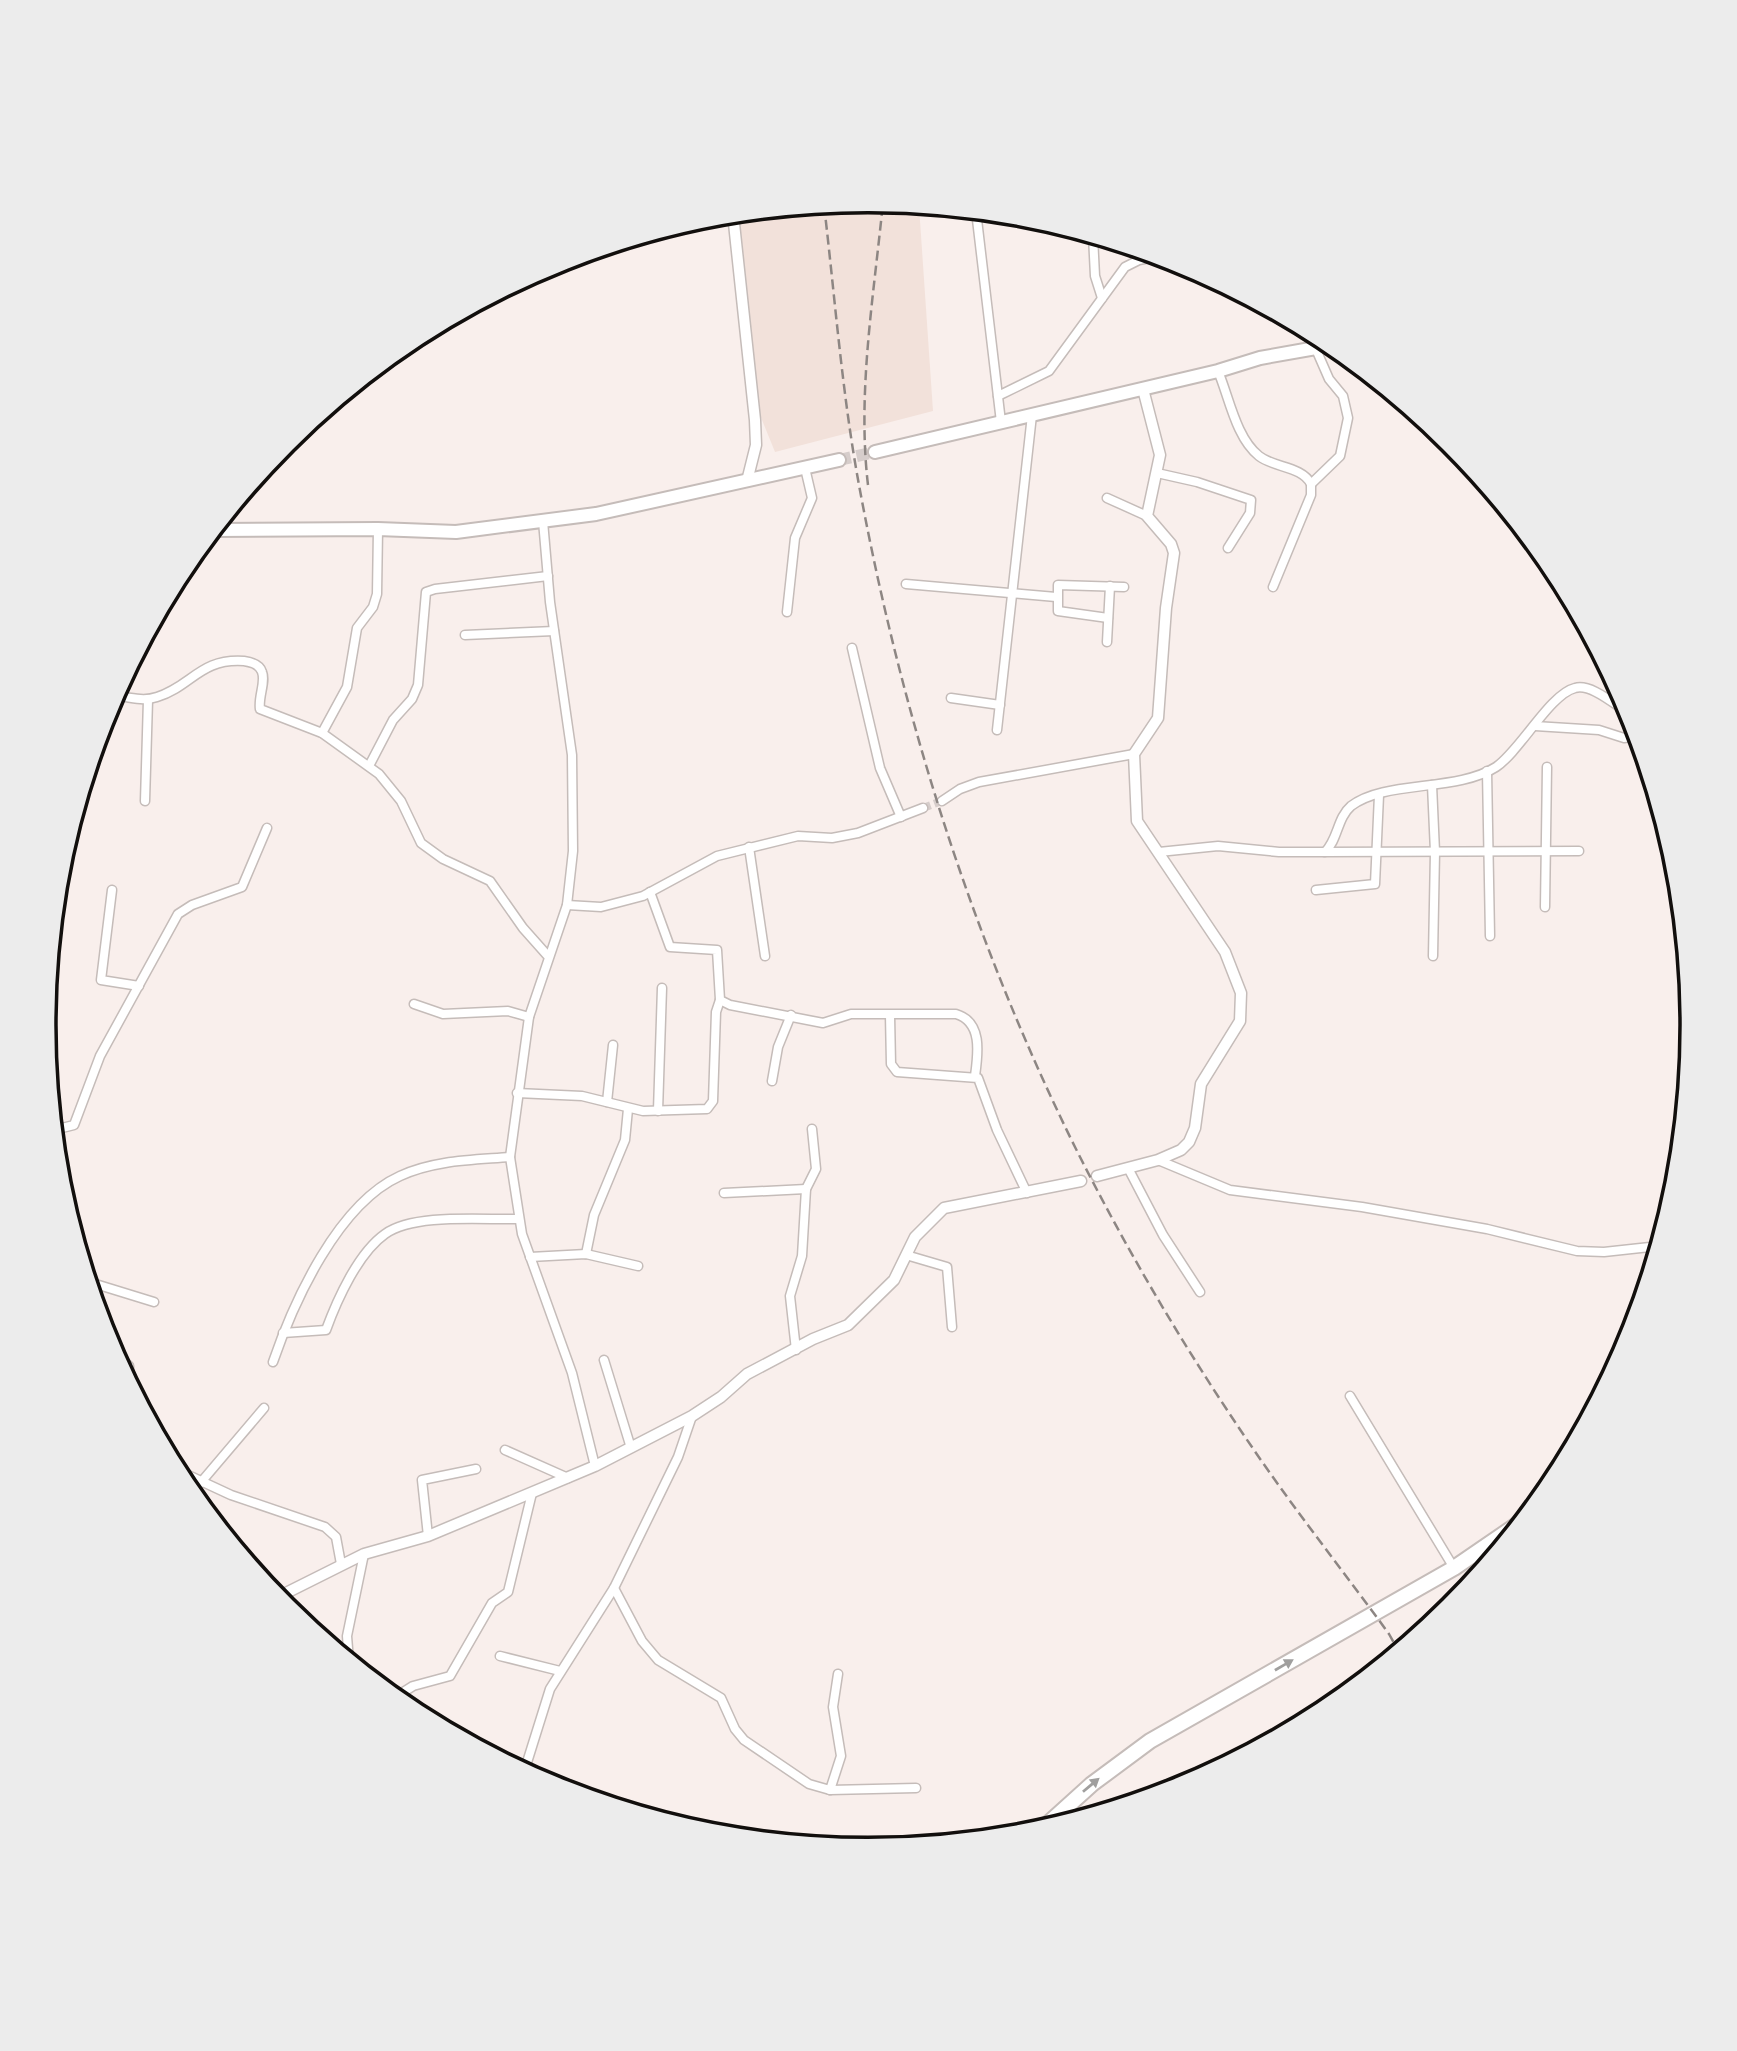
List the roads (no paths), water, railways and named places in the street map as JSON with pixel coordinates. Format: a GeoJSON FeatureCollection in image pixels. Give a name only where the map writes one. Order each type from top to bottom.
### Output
{"type":"FeatureCollection","features":[{"type":"Feature","properties":{"kind":"highway"},"geometry":{"type":"LineString","coordinates":[[1059,1815],[1092,1784],[1150,1741],[1454,1568],[1499,1537]]}},
{"type":"Feature","properties":{"kind":"main road"},"geometry":{"type":"LineString","coordinates":[[875,452],[1315,347]]}},
{"type":"Feature","properties":{"kind":"main road"},"geometry":{"type":"LineString","coordinates":[[225,530],[378,529],[456,532],[596,514],[839,460]]}},
{"type":"Feature","properties":{"kind":"street"},"geometry":{"type":"LineString","coordinates":[[977,220],[1001,422]]}},
{"type":"Feature","properties":{"kind":"street"},"geometry":{"type":"LineString","coordinates":[[734,225],[755,433],[754,461],[747,481]]}},
{"type":"Feature","properties":{"kind":"street"},"geometry":{"type":"LineString","coordinates":[[1093,245],[1093,263],[1102,298]]}},
{"type":"Feature","properties":{"kind":"street"},"geometry":{"type":"LineString","coordinates":[[998,396],[1049,371],[1125,268],[1140,260]]}},
{"type":"Feature","properties":{"kind":"street"},"geometry":{"type":"LineString","coordinates":[[1311,484],[1340,456],[1348,418],[1343,396],[1329,379],[1315,347]]}},
{"type":"Feature","properties":{"kind":"street"},"geometry":{"type":"LineString","coordinates":[[1218,371],[1249,447],[1261,458],[1304,475],[1311,484],[1311,495],[1273,587]]}},
{"type":"Feature","properties":{"kind":"street"},"geometry":{"type":"LineString","coordinates":[[1143,389],[1160,455],[1147,516]]}},
{"type":"Feature","properties":{"kind":"street"},"geometry":{"type":"LineString","coordinates":[[997,730],[1032,415]]}},
{"type":"Feature","properties":{"kind":"street"},"geometry":{"type":"LineString","coordinates":[[787,612],[795,538],[812,498],[805,468]]}},
{"type":"Feature","properties":{"kind":"street"},"geometry":{"type":"LineString","coordinates":[[1157,473],[1197,482],[1251,500],[1250,513],[1228,548]]}},
{"type":"Feature","properties":{"kind":"street"},"geometry":{"type":"LineString","coordinates":[[1097,1176],[1158,1160],[1181,1150],[1189,1142],[1195,1128],[1201,1084],[1237,1028],[1242,1002],[1225,952],[1182,892],[1138,821],[1134,754],[1158,718],[1166,608],[1174,554],[1171,544],[1147,516],[1107,498]]}},
{"type":"Feature","properties":{"kind":"street"},"geometry":{"type":"LineString","coordinates":[[543,521],[573,773],[573,851],[566,905],[547,955],[529,1017],[510,1157],[518,1219],[572,1373],[595,1466]]}},
{"type":"Feature","properties":{"kind":"street"},"geometry":{"type":"LineString","coordinates":[[322,733],[347,687],[357,628],[373,607],[377,594],[378,529]]}},
{"type":"Feature","properties":{"kind":"street"},"geometry":{"type":"LineString","coordinates":[[369,766],[384,734],[418,685],[423,601],[426,592],[548,576]]}},
{"type":"Feature","properties":{"kind":"street"},"geometry":{"type":"LineString","coordinates":[[906,584],[1056,597]]}},
{"type":"Feature","properties":{"kind":"street"},"geometry":{"type":"LineString","coordinates":[[1108,618],[1060,612],[1056,609],[1058,586],[1124,587]]}},
{"type":"Feature","properties":{"kind":"street"},"geometry":{"type":"LineString","coordinates":[[1107,642],[1110,586]]}},
{"type":"Feature","properties":{"kind":"street"},"geometry":{"type":"LineString","coordinates":[[465,635],[554,631]]}},
{"type":"Feature","properties":{"kind":"street"},"geometry":{"type":"LineString","coordinates":[[852,648],[880,768],[901,817]]}},
{"type":"Feature","properties":{"kind":"street"},"geometry":{"type":"LineString","coordinates":[[126,697],[148,700],[161,696],[210,664],[224,661],[248,662],[258,666],[263,673],[260,709],[322,733],[369,766],[394,790],[421,844],[443,859],[490,881],[547,955]]}},
{"type":"Feature","properties":{"kind":"street"},"geometry":{"type":"LineString","coordinates":[[1325,852],[1349,808],[1379,795],[1487,771],[1511,754],[1560,697],[1579,687],[1615,706]]}},
{"type":"Feature","properties":{"kind":"street"},"geometry":{"type":"LineString","coordinates":[[951,698],[1000,705]]}},
{"type":"Feature","properties":{"kind":"street"},"geometry":{"type":"LineString","coordinates":[[145,801],[148,700]]}},
{"type":"Feature","properties":{"kind":"street"},"geometry":{"type":"LineString","coordinates":[[1535,726],[1626,734]]}},
{"type":"Feature","properties":{"kind":"street"},"geometry":{"type":"LineString","coordinates":[[942,801],[960,789],[979,782],[1134,754]]}},
{"type":"Feature","properties":{"kind":"street"},"geometry":{"type":"LineString","coordinates":[[1545,908],[1548,767]]}},
{"type":"Feature","properties":{"kind":"street"},"geometry":{"type":"LineString","coordinates":[[1487,771],[1490,936]]}},
{"type":"Feature","properties":{"kind":"street"},"geometry":{"type":"LineString","coordinates":[[1432,785],[1435,852],[1433,956]]}},
{"type":"Feature","properties":{"kind":"street"},"geometry":{"type":"LineString","coordinates":[[1316,890],[1376,884],[1379,795]]}},
{"type":"Feature","properties":{"kind":"street"},"geometry":{"type":"LineString","coordinates":[[566,905],[601,907],[650,892],[706,860],[798,836],[832,838],[858,833],[923,808]]}},
{"type":"Feature","properties":{"kind":"street"},"geometry":{"type":"LineString","coordinates":[[63,1129],[72,1128],[95,1068],[182,910],[239,889],[267,828]]}},
{"type":"Feature","properties":{"kind":"street"},"geometry":{"type":"LineString","coordinates":[[1159,852],[1218,846],[1296,853],[1579,851]]}},
{"type":"Feature","properties":{"kind":"street"},"geometry":{"type":"LineString","coordinates":[[749,848],[765,956]]}},
{"type":"Feature","properties":{"kind":"street"},"geometry":{"type":"LineString","coordinates":[[112,890],[101,981],[139,986]]}},
{"type":"Feature","properties":{"kind":"street"},"geometry":{"type":"LineString","coordinates":[[517,1093],[583,1096],[628,1109],[658,1111],[707,1109],[712,1105],[716,1012],[720,1000],[717,950],[670,947],[650,892]]}},
{"type":"Feature","properties":{"kind":"street"},"geometry":{"type":"LineString","coordinates":[[658,1111],[662,988]]}},
{"type":"Feature","properties":{"kind":"street"},"geometry":{"type":"LineString","coordinates":[[720,1000],[730,1005],[829,1023],[851,1014],[964,1016],[979,1042],[975,1076],[1027,1193]]}},
{"type":"Feature","properties":{"kind":"street"},"geometry":{"type":"LineString","coordinates":[[414,1004],[443,1014],[508,1011],[529,1017]]}},
{"type":"Feature","properties":{"kind":"street"},"geometry":{"type":"LineString","coordinates":[[772,1082],[778,1046],[791,1015]]}},
{"type":"Feature","properties":{"kind":"street"},"geometry":{"type":"LineString","coordinates":[[890,1015],[891,1064],[897,1072],[975,1076]]}},
{"type":"Feature","properties":{"kind":"street"},"geometry":{"type":"LineString","coordinates":[[607,1102],[613,1045]]}},
{"type":"Feature","properties":{"kind":"street"},"geometry":{"type":"LineString","coordinates":[[586,1254],[594,1215],[624,1147],[628,1109]]}},
{"type":"Feature","properties":{"kind":"street"},"geometry":{"type":"LineString","coordinates":[[796,1350],[790,1296],[802,1256],[806,1189],[816,1168],[812,1129]]}},
{"type":"Feature","properties":{"kind":"street"},"geometry":{"type":"LineString","coordinates":[[273,1362],[283,1333],[322,1256],[343,1224],[385,1184],[415,1170],[452,1162],[510,1157]]}},
{"type":"Feature","properties":{"kind":"street"},"geometry":{"type":"LineString","coordinates":[[1158,1160],[1230,1190],[1487,1229],[1577,1251],[1604,1252],[1650,1247]]}},
{"type":"Feature","properties":{"kind":"street"},"geometry":{"type":"LineString","coordinates":[[1128,1168],[1163,1235],[1200,1292]]}},
{"type":"Feature","properties":{"kind":"street"},"geometry":{"type":"LineString","coordinates":[[287,1592],[341,1564],[428,1536],[595,1466],[692,1416],[721,1397],[747,1374],[848,1325],[894,1280],[926,1223],[944,1208],[1081,1181]]}},
{"type":"Feature","properties":{"kind":"street"},"geometry":{"type":"LineString","coordinates":[[724,1193],[806,1189]]}},
{"type":"Feature","properties":{"kind":"street"},"geometry":{"type":"LineString","coordinates":[[283,1333],[326,1330],[354,1270],[383,1235],[394,1229],[432,1221],[518,1219]]}},
{"type":"Feature","properties":{"kind":"street"},"geometry":{"type":"LineString","coordinates":[[530,1257],[586,1254],[638,1266]]}},
{"type":"Feature","properties":{"kind":"street"},"geometry":{"type":"LineString","coordinates":[[906,1255],[947,1267],[952,1327]]}},
{"type":"Feature","properties":{"kind":"street"},"geometry":{"type":"LineString","coordinates":[[98,1285],[153,1302]]}},
{"type":"Feature","properties":{"kind":"street"},"geometry":{"type":"LineString","coordinates":[[604,1360],[631,1448]]}},
{"type":"Feature","properties":{"kind":"street"},"geometry":{"type":"LineString","coordinates":[[1350,1396],[1454,1568]]}},
{"type":"Feature","properties":{"kind":"street"},"geometry":{"type":"LineString","coordinates":[[199,1485],[264,1408]]}},
{"type":"Feature","properties":{"kind":"street"},"geometry":{"type":"LineString","coordinates":[[527,1762],[550,1689],[614,1588],[678,1457],[692,1416]]}},
{"type":"Feature","properties":{"kind":"street"},"geometry":{"type":"LineString","coordinates":[[505,1450],[568,1478]]}},
{"type":"Feature","properties":{"kind":"street"},"geometry":{"type":"LineString","coordinates":[[428,1536],[422,1480],[476,1469]]}},
{"type":"Feature","properties":{"kind":"street"},"geometry":{"type":"LineString","coordinates":[[194,1479],[325,1527],[336,1537],[341,1564]]}},
{"type":"Feature","properties":{"kind":"street"},"geometry":{"type":"LineString","coordinates":[[404,1692],[413,1686],[450,1676],[492,1602],[508,1592],[532,1493]]}},
{"type":"Feature","properties":{"kind":"street"},"geometry":{"type":"LineString","coordinates":[[348,1648],[347,1636],[364,1555]]}},
{"type":"Feature","properties":{"kind":"street"},"geometry":{"type":"LineString","coordinates":[[614,1588],[642,1642],[658,1660],[721,1698],[735,1729],[744,1740],[809,1784],[830,1790],[916,1788]]}},
{"type":"Feature","properties":{"kind":"street"},"geometry":{"type":"LineString","coordinates":[[500,1656],[560,1671]]}},
{"type":"Feature","properties":{"kind":"street"},"geometry":{"type":"LineString","coordinates":[[830,1790],[841,1756],[833,1707],[838,1674]]}},
{"type":"Feature","properties":{"kind":"tunnel"},"geometry":{"type":"LineString","coordinates":[[839,460],[875,452]]}},
{"type":"Feature","properties":{"kind":"tunnel"},"geometry":{"type":"LineString","coordinates":[[923,808],[942,801]]}},
{"type":"Feature","properties":{"kind":"railway"},"geometry":{"type":"LineString","coordinates":[[868,485],[864,415],[871,308],[882,214]]}},
{"type":"Feature","properties":{"kind":"railway"},"geometry":{"type":"LineString","coordinates":[[825,215],[848,416],[876,570],[896,655],[944,824],[1004,988],[1075,1147],[1159,1302],[1254,1450],[1394,1644]]}}]}
